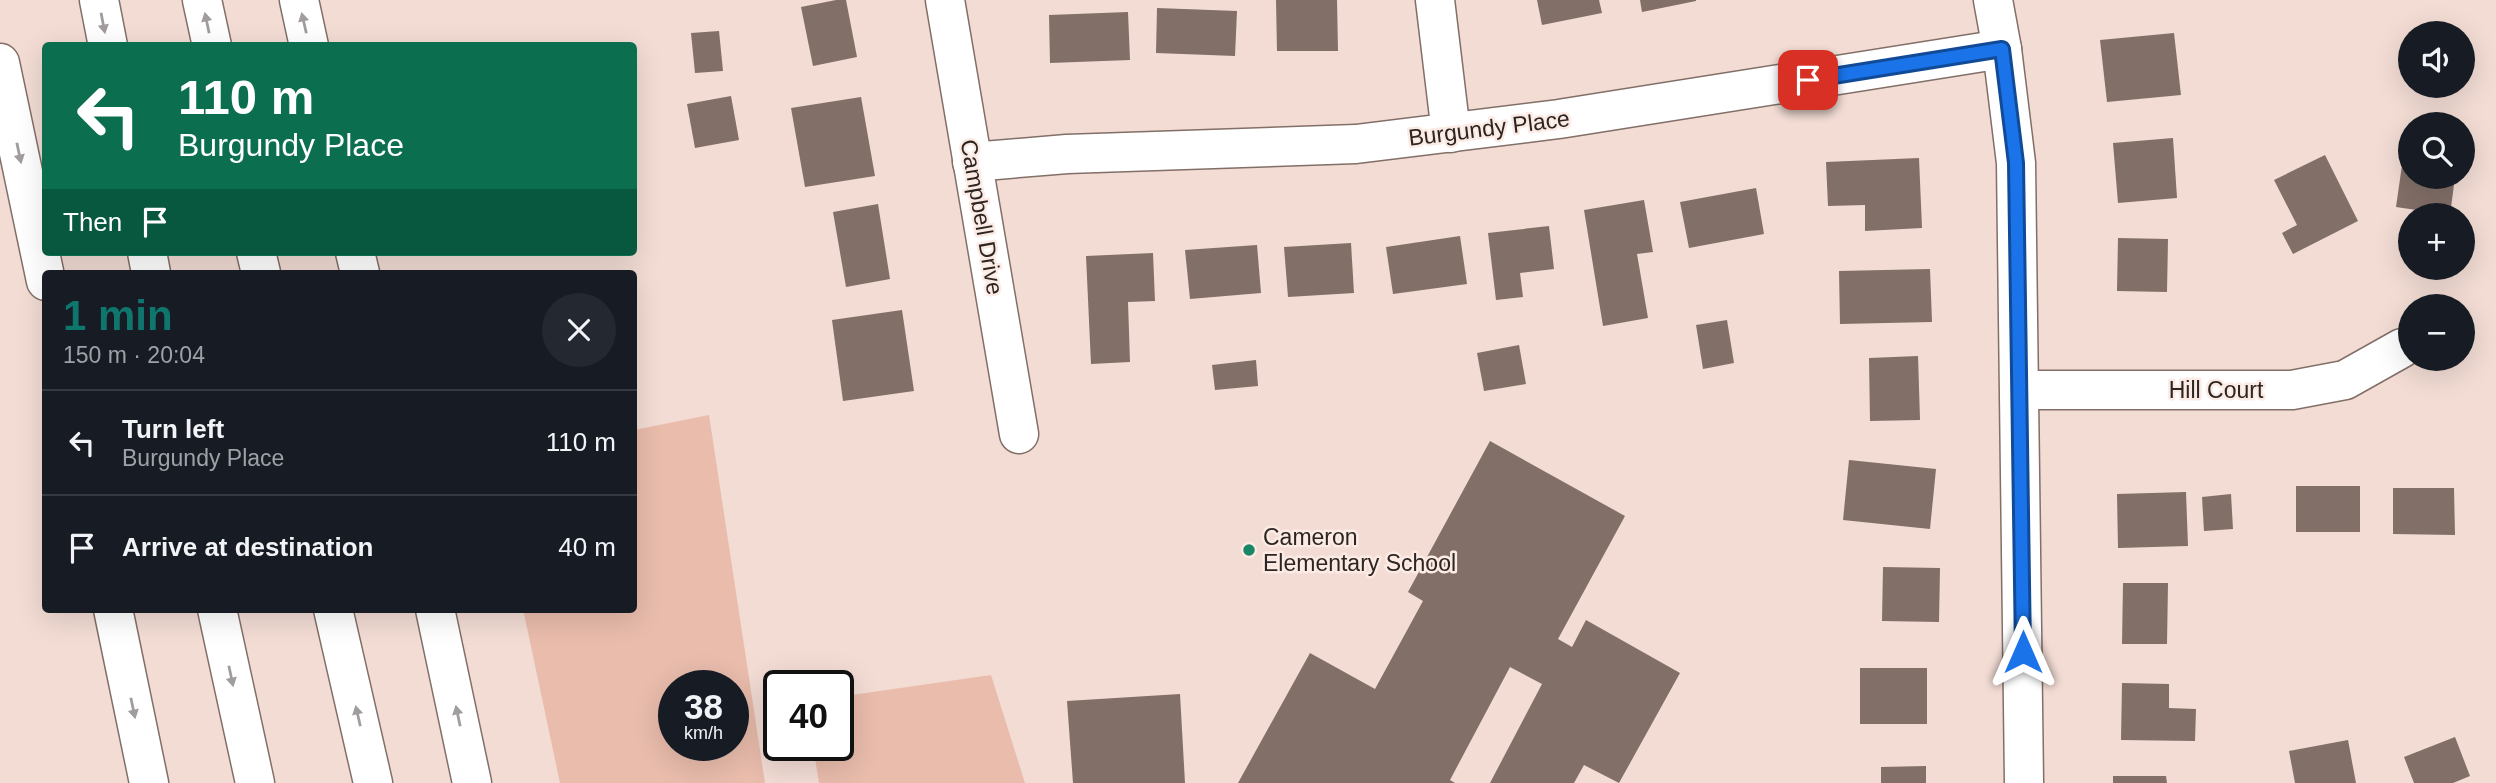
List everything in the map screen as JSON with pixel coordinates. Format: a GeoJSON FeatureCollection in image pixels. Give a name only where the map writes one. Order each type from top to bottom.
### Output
{"type":"FeatureCollection","features":[{"type":"Feature","properties":{"kind":"main road"},"geometry":{"type":"LineString","coordinates":[[99,0],[107,42]]}},
{"type":"Feature","properties":{"kind":"main road"},"geometry":{"type":"LineString","coordinates":[[202,0],[211,42]]}},
{"type":"Feature","properties":{"kind":"main road"},"geometry":{"type":"LineString","coordinates":[[299,0],[308,42]]}},
{"type":"Feature","properties":{"kind":"main road","name":"Campbell Drive"},"geometry":{"type":"LineString","coordinates":[[945,0],[1019,434]]}},
{"type":"Feature","properties":{"kind":"main road"},"geometry":{"type":"LineString","coordinates":[[1435,0],[1451,133]]}},
{"type":"Feature","properties":{"kind":"main road"},"geometry":{"type":"LineString","coordinates":[[1993,0],[2016,163],[2024,783]]}},
{"type":"Feature","properties":{"kind":"main road","name":"Burgundy Place"},"geometry":{"type":"LineString","coordinates":[[972,162],[1067,154],[1356,144],[1559,119],[2002,49]]}},
{"type":"Feature","properties":{"kind":"main road"},"geometry":{"type":"LineString","coordinates":[[0,62],[44,270]]}},
{"type":"Feature","properties":{"kind":"main road","name":"Hill Court"},"geometry":{"type":"LineString","coordinates":[[2021,390],[2292,390],[2345,380],[2398,350]]}},
{"type":"Feature","properties":{"kind":"main road"},"geometry":{"type":"LineString","coordinates":[[114,613],[149,783]]}},
{"type":"Feature","properties":{"kind":"main road"},"geometry":{"type":"LineString","coordinates":[[218,613],[255,783]]}},
{"type":"Feature","properties":{"kind":"main road"},"geometry":{"type":"LineString","coordinates":[[334,613],[373,783]]}},
{"type":"Feature","properties":{"kind":"main road"},"geometry":{"type":"LineString","coordinates":[[436,613],[472,783]]}},
{"type":"Feature","properties":{"kind":"shaded area"},"geometry":{"type":"Polygon","coordinates":[[[709,415],[748,670],[658,670],[658,761],[749,761],[749,678],[765,783],[560,783],[524,613],[637,613],[637,429],[709,415]]]}},
{"type":"Feature","properties":{"kind":"shaded area"},"geometry":{"type":"Polygon","coordinates":[[[991,675],[1025,783],[819,783],[815,761],[854,761],[854,695],[991,675]]]}},
{"type":"Feature","properties":{"kind":"building"},"geometry":{"type":"Polygon","coordinates":[[[846,0],[857,57],[813,66],[801,7],[846,0]]]}},
{"type":"Feature","properties":{"kind":"building"},"geometry":{"type":"Polygon","coordinates":[[[1276,0],[1337,0],[1338,51],[1277,51],[1276,0]]]}},
{"type":"Feature","properties":{"kind":"building"},"geometry":{"type":"Polygon","coordinates":[[[1537,0],[1599,0],[1602,13],[1542,25],[1537,0]]]}},
{"type":"Feature","properties":{"kind":"building"},"geometry":{"type":"Polygon","coordinates":[[[1640,0],[1696,0],[1696,1],[1642,12],[1640,0]]]}},
{"type":"Feature","properties":{"kind":"building"},"geometry":{"type":"Polygon","coordinates":[[[1157,8],[1237,11],[1235,56],[1156,53],[1157,8]]]}},
{"type":"Feature","properties":{"kind":"building"},"geometry":{"type":"Polygon","coordinates":[[[1128,12],[1130,60],[1050,63],[1049,15],[1128,12]]]}},
{"type":"Feature","properties":{"kind":"building"},"geometry":{"type":"Polygon","coordinates":[[[719,31],[723,71],[695,73],[691,33],[719,31]]]}},
{"type":"Feature","properties":{"kind":"building"},"geometry":{"type":"Polygon","coordinates":[[[2174,33],[2181,95],[2107,102],[2100,40],[2174,33]]]}},
{"type":"Feature","properties":{"kind":"building"},"geometry":{"type":"Polygon","coordinates":[[[731,96],[739,140],[695,148],[687,104],[731,96]]]}},
{"type":"Feature","properties":{"kind":"building"},"geometry":{"type":"Polygon","coordinates":[[[861,97],[875,176],[805,187],[791,108],[861,97]]]}},
{"type":"Feature","properties":{"kind":"building"},"geometry":{"type":"Polygon","coordinates":[[[2173,138],[2177,198],[2118,203],[2113,143],[2173,138]]]}},
{"type":"Feature","properties":{"kind":"building"},"geometry":{"type":"Polygon","coordinates":[[[2325,155],[2358,221],[2293,254],[2282,233],[2297,225],[2274,180],[2325,155]]]}},
{"type":"Feature","properties":{"kind":"building"},"geometry":{"type":"Polygon","coordinates":[[[1919,158],[1922,228],[1865,231],[1865,205],[1828,206],[1826,162],[1919,158]]]}},
{"type":"Feature","properties":{"kind":"building"},"geometry":{"type":"Polygon","coordinates":[[[1756,188],[1764,234],[1689,248],[1680,202],[1756,188]]]}},
{"type":"Feature","properties":{"kind":"building"},"geometry":{"type":"Polygon","coordinates":[[[2399,189],[2453,189],[2452,203],[2398,203],[2396,207],[2399,189]]]}},
{"type":"Feature","properties":{"kind":"building"},"geometry":{"type":"Polygon","coordinates":[[[1644,200],[1653,252],[1637,254],[1648,318],[1603,326],[1584,210],[1644,200]]]}},
{"type":"Feature","properties":{"kind":"building"},"geometry":{"type":"Polygon","coordinates":[[[878,204],[890,279],[846,287],[833,212],[878,204]]]}},
{"type":"Feature","properties":{"kind":"building"},"geometry":{"type":"Polygon","coordinates":[[[1549,226],[1554,269],[1520,273],[1523,297],[1496,300],[1488,233],[1549,226]]]}},
{"type":"Feature","properties":{"kind":"building"},"geometry":{"type":"Polygon","coordinates":[[[1460,236],[1467,284],[1393,294],[1386,247],[1460,236]]]}},
{"type":"Feature","properties":{"kind":"building"},"geometry":{"type":"Polygon","coordinates":[[[2118,238],[2168,239],[2167,292],[2117,291],[2118,238]]]}},
{"type":"Feature","properties":{"kind":"building"},"geometry":{"type":"Polygon","coordinates":[[[1351,243],[1354,293],[1288,297],[1284,247],[1351,243]]]}},
{"type":"Feature","properties":{"kind":"building"},"geometry":{"type":"Polygon","coordinates":[[[1257,245],[1261,293],[1190,299],[1185,250],[1257,245]]]}},
{"type":"Feature","properties":{"kind":"building"},"geometry":{"type":"Polygon","coordinates":[[[1153,253],[1155,301],[1128,302],[1130,362],[1091,364],[1086,256],[1153,253]]]}},
{"type":"Feature","properties":{"kind":"building"},"geometry":{"type":"Polygon","coordinates":[[[1930,269],[1932,322],[1840,324],[1839,271],[1930,269]]]}},
{"type":"Feature","properties":{"kind":"building"},"geometry":{"type":"Polygon","coordinates":[[[902,310],[914,391],[843,401],[832,320],[902,310]]]}},
{"type":"Feature","properties":{"kind":"building"},"geometry":{"type":"Polygon","coordinates":[[[1727,320],[1734,363],[1703,369],[1696,325],[1727,320]]]}},
{"type":"Feature","properties":{"kind":"building"},"geometry":{"type":"Polygon","coordinates":[[[1519,345],[1526,384],[1484,391],[1477,353],[1519,345]]]}},
{"type":"Feature","properties":{"kind":"building"},"geometry":{"type":"Polygon","coordinates":[[[1918,356],[1920,420],[1870,421],[1869,358],[1918,356]]]}},
{"type":"Feature","properties":{"kind":"building"},"geometry":{"type":"Polygon","coordinates":[[[1256,360],[1258,386],[1215,390],[1212,365],[1256,360]]]}},
{"type":"Feature","properties":{"kind":"building"},"geometry":{"type":"Polygon","coordinates":[[[1490,441],[1625,516],[1558,639],[1572,647],[1586,620],[1680,673],[1619,783],[1584,765],[1574,783],[1490,783],[1542,684],[1510,667],[1450,780],[1455,783],[1238,783],[1310,653],[1375,689],[1423,601],[1408,592],[1490,441]]]}},
{"type":"Feature","properties":{"kind":"building"},"geometry":{"type":"Polygon","coordinates":[[[1849,460],[1936,469],[1930,529],[1843,520],[1849,460]]]}},
{"type":"Feature","properties":{"kind":"building"},"geometry":{"type":"Polygon","coordinates":[[[2296,486],[2360,486],[2360,532],[2296,532],[2296,486]]]}},
{"type":"Feature","properties":{"kind":"building"},"geometry":{"type":"Polygon","coordinates":[[[2393,488],[2454,488],[2455,535],[2393,534],[2393,488]]]}},
{"type":"Feature","properties":{"kind":"building"},"geometry":{"type":"Polygon","coordinates":[[[2186,492],[2188,546],[2118,548],[2117,494],[2186,492]]]}},
{"type":"Feature","properties":{"kind":"building"},"geometry":{"type":"Polygon","coordinates":[[[2231,494],[2233,529],[2204,531],[2202,497],[2231,494]]]}},
{"type":"Feature","properties":{"kind":"building"},"geometry":{"type":"Polygon","coordinates":[[[1883,567],[1940,568],[1939,622],[1882,621],[1883,567]]]}},
{"type":"Feature","properties":{"kind":"building"},"geometry":{"type":"Polygon","coordinates":[[[2123,583],[2168,583],[2167,644],[2122,644],[2123,583]]]}},
{"type":"Feature","properties":{"kind":"building"},"geometry":{"type":"Polygon","coordinates":[[[1860,668],[1927,668],[1927,724],[1860,724],[1860,668]]]}},
{"type":"Feature","properties":{"kind":"building"},"geometry":{"type":"Polygon","coordinates":[[[2122,683],[2169,684],[2169,708],[2196,709],[2195,741],[2121,740],[2122,683]]]}},
{"type":"Feature","properties":{"kind":"building"},"geometry":{"type":"Polygon","coordinates":[[[1180,694],[1185,783],[1073,783],[1067,701],[1180,694]]]}},
{"type":"Feature","properties":{"kind":"building"},"geometry":{"type":"Polygon","coordinates":[[[2455,737],[2470,776],[2453,783],[2414,783],[2404,757],[2455,737]]]}},
{"type":"Feature","properties":{"kind":"building"},"geometry":{"type":"Polygon","coordinates":[[[2348,740],[2356,783],[2295,783],[2289,751],[2348,740]]]}},
{"type":"Feature","properties":{"kind":"building"},"geometry":{"type":"Polygon","coordinates":[[[1926,766],[1926,783],[1881,783],[1881,767],[1926,766]]]}},
{"type":"Feature","properties":{"kind":"building"},"geometry":{"type":"Polygon","coordinates":[[[2113,776],[2166,776],[2167,783],[2113,783],[2113,776]]]}},
{"type":"Feature","properties":{"kind":"place","name":"Cameron Elementary School"},"geometry":{"type":"Point","coordinates":[1249,550]}},
{"type":"Feature","properties":{"kind":"route"},"geometry":{"type":"LineString","coordinates":[[1808,80],[2002,49],[2016,163],[2023,652]]}}]}
